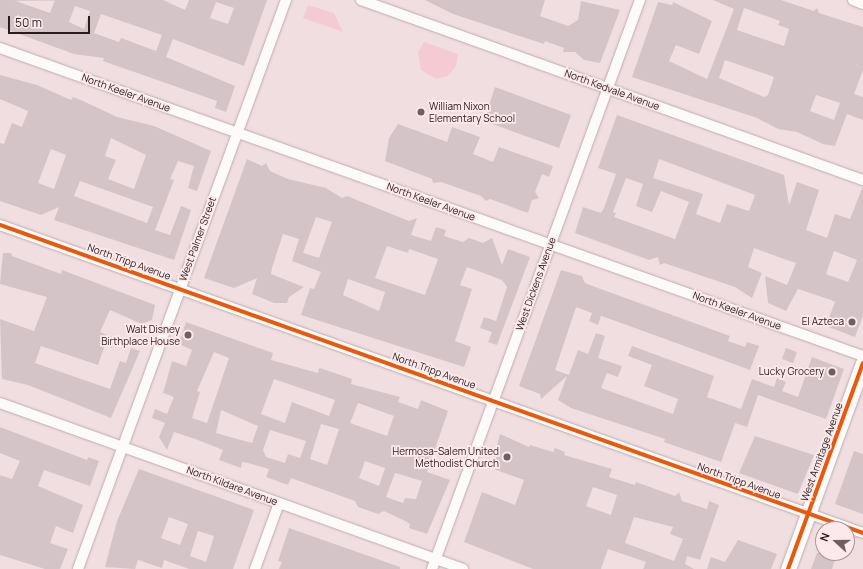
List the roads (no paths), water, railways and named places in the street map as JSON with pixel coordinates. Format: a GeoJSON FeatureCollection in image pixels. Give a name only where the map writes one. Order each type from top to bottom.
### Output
{"type":"FeatureCollection","features":[{"type":"Feature","properties":{"kind":"main road","name":"West Armitage Avenue"},"geometry":{"type":"LineString","coordinates":[[788,569],[863,363]]}},
{"type":"Feature","properties":{"kind":"street","name":"West Palmer Street"},"geometry":{"type":"LineString","coordinates":[[78,569],[286,0]]}},
{"type":"Feature","properties":{"kind":"street","name":"North Kedvale Avenue"},"geometry":{"type":"LineString","coordinates":[[361,0],[863,180]]}},
{"type":"Feature","properties":{"kind":"street","name":"West Dickens Avenue"},"geometry":{"type":"LineString","coordinates":[[432,569],[640,0]]}},
{"type":"Feature","properties":{"kind":"street"},"geometry":{"type":"LineString","coordinates":[[853,0],[863,4]]}},
{"type":"Feature","properties":{"kind":"street","name":"North Keeler Avenue"},"geometry":{"type":"LineString","coordinates":[[0,48],[863,356]]}},
{"type":"Feature","properties":{"kind":"street","name":"North Tripp Avenue"},"geometry":{"type":"LineString","coordinates":[[0,224],[863,533]]}},
{"type":"Feature","properties":{"kind":"street","name":"North Kildare Avenue"},"geometry":{"type":"LineString","coordinates":[[0,403],[463,569]]}},
{"type":"Feature","properties":{"kind":"street"},"geometry":{"type":"LineString","coordinates":[[255,569],[280,503]]}},
{"type":"Feature","properties":{"kind":"place","name":"William Nixon Elementary School"},"geometry":{"type":"Point","coordinates":[421,112]}},
{"type":"Feature","properties":{"kind":"place","name":"El Azteca"},"geometry":{"type":"Point","coordinates":[852,322]}},
{"type":"Feature","properties":{"kind":"place","name":"Walt Disney Birthplace House"},"geometry":{"type":"Point","coordinates":[188,335]}},
{"type":"Feature","properties":{"kind":"place","name":"Lucky Grocery"},"geometry":{"type":"Point","coordinates":[832,372]}},
{"type":"Feature","properties":{"kind":"place","name":"Hermosa-Salem United Methodist Church"},"geometry":{"type":"Point","coordinates":[507,457]}}]}
